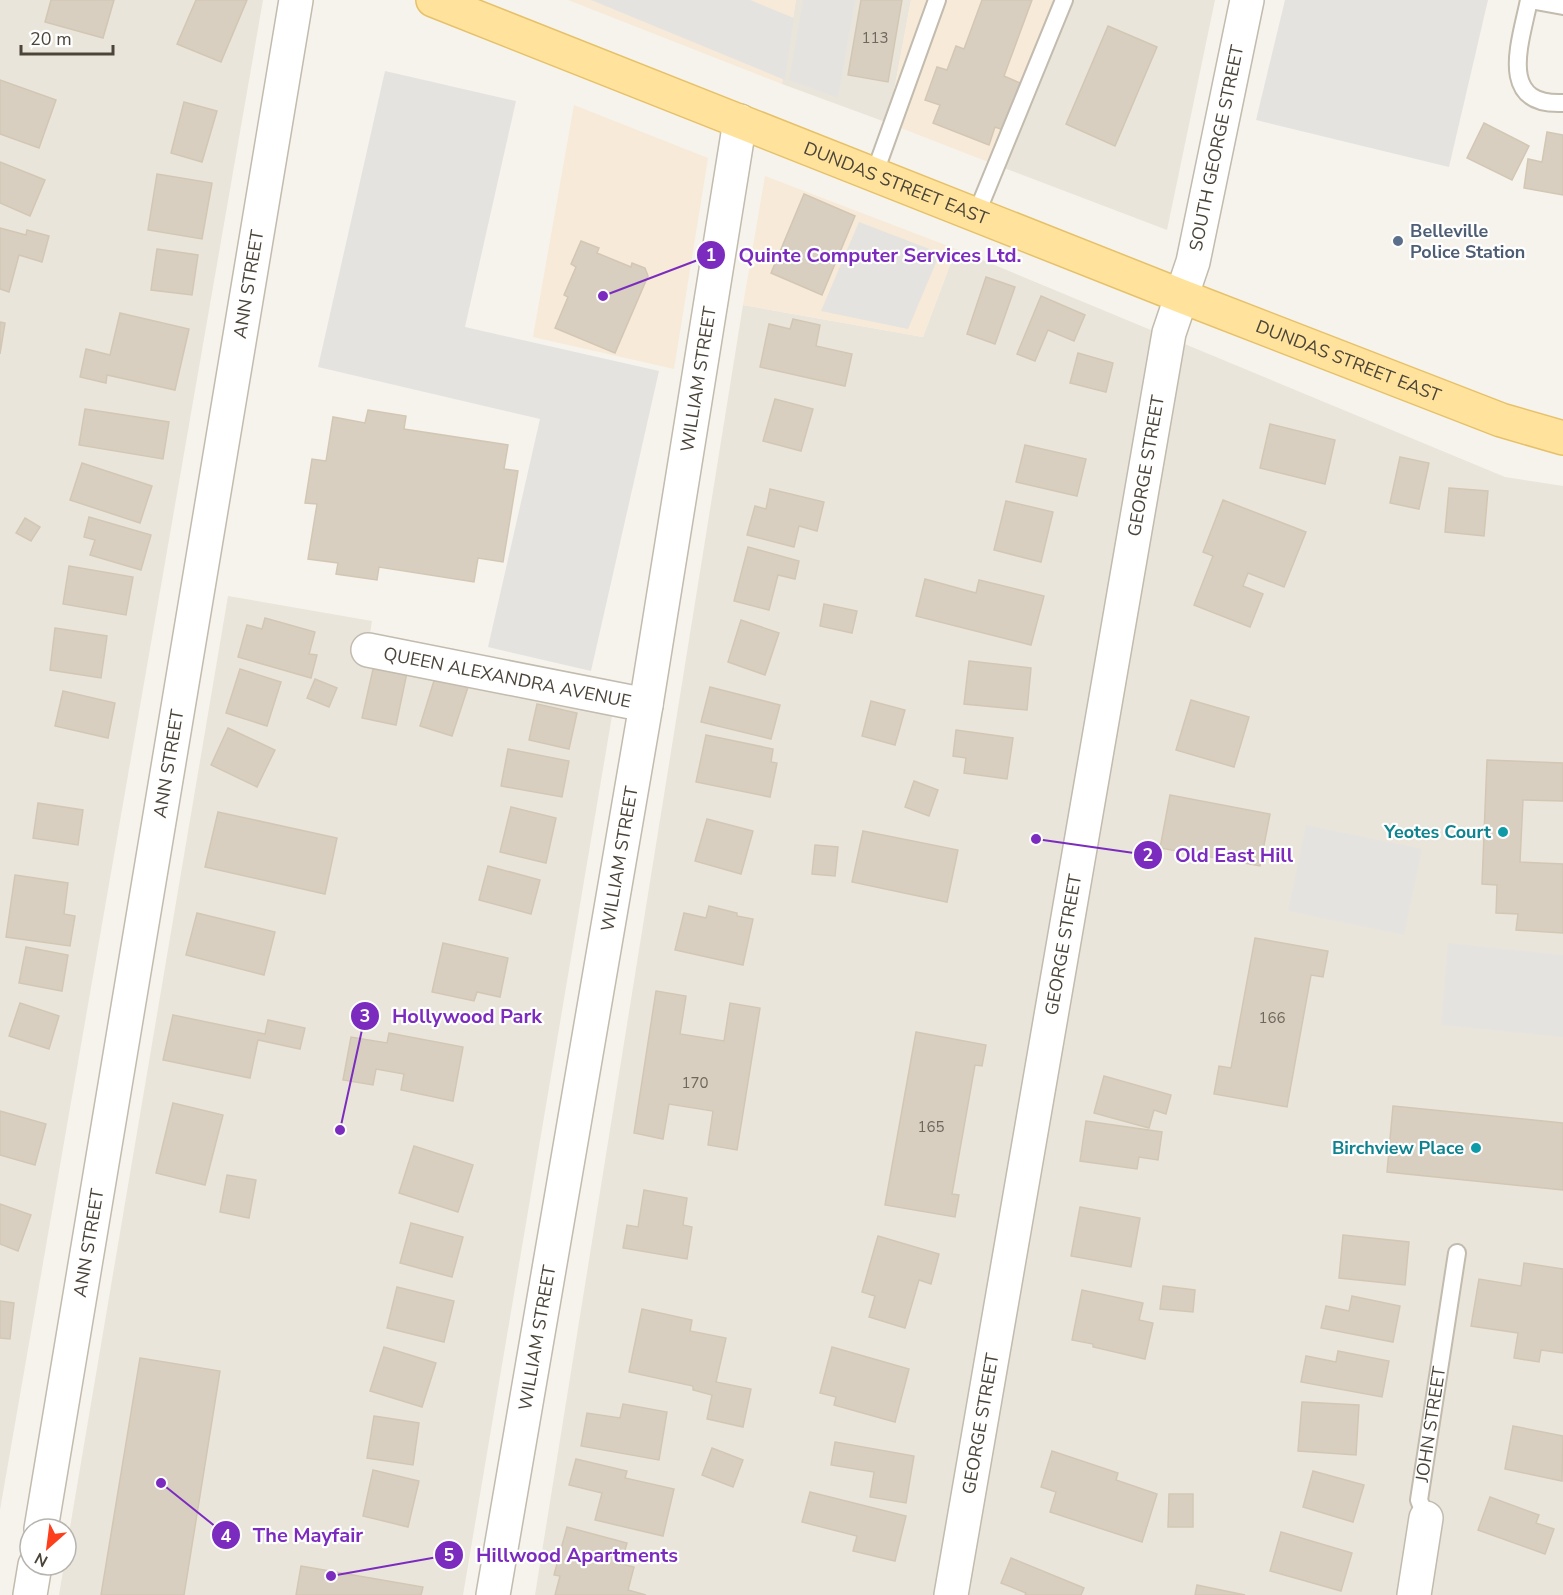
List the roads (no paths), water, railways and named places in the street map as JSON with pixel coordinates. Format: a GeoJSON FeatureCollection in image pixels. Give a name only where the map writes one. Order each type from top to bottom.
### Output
{"type":"FeatureCollection","features":[{"type":"Feature","properties":{"kind":"main road","name":"DUNDAS STREET EAST"},"geometry":{"type":"LineString","coordinates":[[433,0],[1181,296],[1501,420],[1563,438]]}},
{"type":"Feature","properties":{"kind":"street","name":"ANN STREET"},"geometry":{"type":"LineString","coordinates":[[43,1517],[296,0]]}},
{"type":"Feature","properties":{"kind":"street","name":"SOUTH GEORGE STREET"},"geometry":{"type":"LineString","coordinates":[[1181,296],[1193,262],[1247,0]]}},
{"type":"Feature","properties":{"kind":"street","name":"WILLIAM STREET"},"geometry":{"type":"LineString","coordinates":[[493,1595],[646,705],[740,121]]}},
{"type":"Feature","properties":{"kind":"street","name":"GEORGE STREET"},"geometry":{"type":"LineString","coordinates":[[951,1595],[1169,333],[1181,296]]}},
{"type":"Feature","properties":{"kind":"street","name":"QUEEN ALEXANDRA AVENUE"},"geometry":{"type":"LineString","coordinates":[[368,650],[646,705]]}},
{"type":"Feature","properties":{"kind":"street","name":"JOHN STREET"},"geometry":{"type":"LineString","coordinates":[[1414,1595],[1426,1518]]}},
{"type":"Feature","properties":{"kind":"street"},"geometry":{"type":"LineString","coordinates":[[30,1595],[33,1577]]}},
{"type":"Feature","properties":{"kind":"lane"},"geometry":{"type":"LineString","coordinates":[[874,175],[937,0]]}},
{"type":"Feature","properties":{"kind":"lane"},"geometry":{"type":"LineString","coordinates":[[976,215],[1064,0]]}},
{"type":"Feature","properties":{"kind":"lane"},"geometry":{"type":"LineString","coordinates":[[1563,6],[1529,0],[1517,64],[1518,77],[1523,89],[1532,98],[1547,103],[1563,99]]}},
{"type":"Feature","properties":{"kind":"lane","name":"JOHN STREET"},"geometry":{"type":"LineString","coordinates":[[1426,1518],[1419,1500],[1457,1253]]}},
{"type":"Feature","properties":{"kind":"place","name":"Belleville Police Station"},"geometry":{"type":"Point","coordinates":[1398,241]}},
{"type":"Feature","properties":{"kind":"place","name":"Quinte Computer Services Ltd."},"geometry":{"type":"Point","coordinates":[603,296]}},
{"type":"Feature","properties":{"kind":"place","name":"Yeotes Court"},"geometry":{"type":"Point","coordinates":[1503,832]}},
{"type":"Feature","properties":{"kind":"place","name":"Old East Hill"},"geometry":{"type":"Point","coordinates":[1036,839]}},
{"type":"Feature","properties":{"kind":"place","name":"Hollywood Park"},"geometry":{"type":"Point","coordinates":[340,1130]}},
{"type":"Feature","properties":{"kind":"place","name":"Birchview Place"},"geometry":{"type":"Point","coordinates":[1476,1148]}},
{"type":"Feature","properties":{"kind":"place","name":"The Mayfair"},"geometry":{"type":"Point","coordinates":[161,1483]}},
{"type":"Feature","properties":{"kind":"place","name":"Hillwood Apartments"},"geometry":{"type":"Point","coordinates":[331,1576]}}]}
